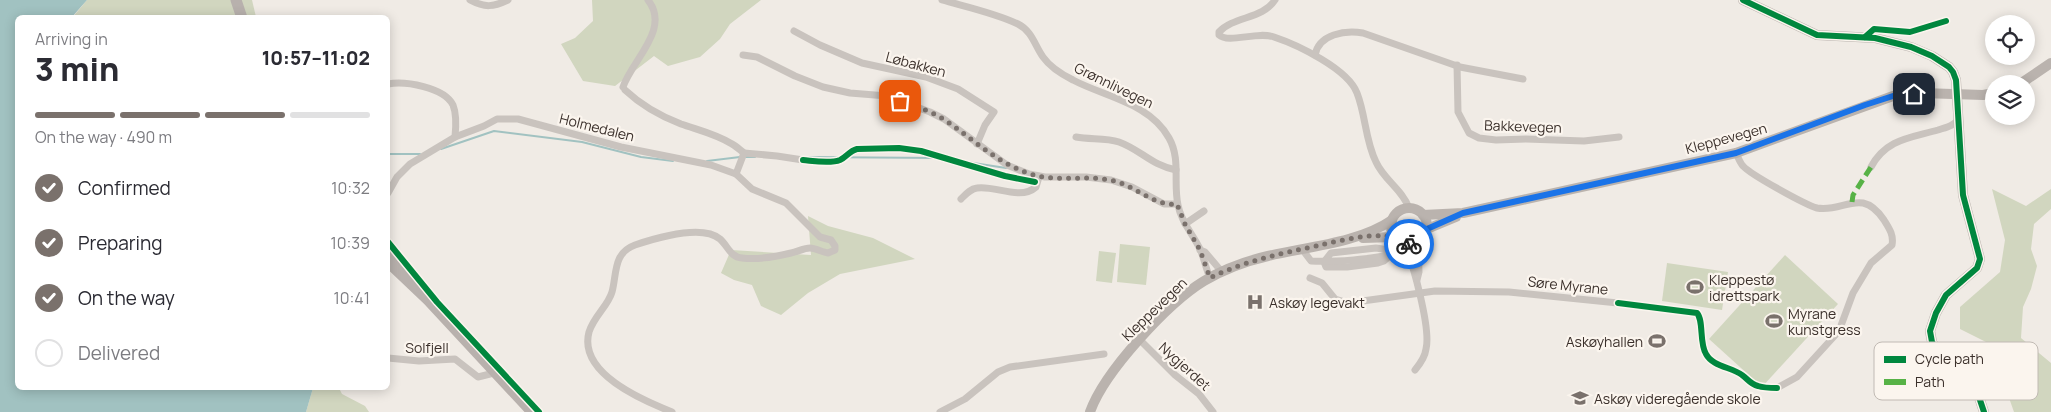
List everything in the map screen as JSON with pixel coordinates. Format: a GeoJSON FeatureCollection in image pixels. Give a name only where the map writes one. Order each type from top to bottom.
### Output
{"type":"FeatureCollection","features":[{"type":"Feature","properties":{"kind":"main road"},"geometry":{"type":"LineString","coordinates":[[236,0],[241,15]]}},
{"type":"Feature","properties":{"kind":"main road"},"geometry":{"type":"LineString","coordinates":[[1743,0],[1817,35],[1875,38],[1923,51],[1942,61],[1953,72],[1957,94],[1963,195],[1980,259],[1977,268],[1946,295],[1940,304],[1931,325],[1930,337],[1933,342]]}},
{"type":"Feature","properties":{"kind":"main road"},"geometry":{"type":"LineString","coordinates":[[2033,75],[2051,63]]}},
{"type":"Feature","properties":{"kind":"main road","name":"Kleppevegen"},"geometry":{"type":"LineString","coordinates":[[1423,215],[1463,213],[1736,153],[1893,96],[1922,93],[1985,95]]}},
{"type":"Feature","properties":{"kind":"main road"},"geometry":{"type":"LineString","coordinates":[[1409,208],[1415,209],[1423,215],[1427,229],[1418,241],[1412,244],[1400,240],[1392,230],[1392,220],[1398,212],[1409,208]]}},
{"type":"Feature","properties":{"kind":"main road","name":"Kleppevegen"},"geometry":{"type":"LineString","coordinates":[[1427,229],[1463,213]]}},
{"type":"Feature","properties":{"kind":"main road","name":"Kleppevegen"},"geometry":{"type":"LineString","coordinates":[[1090,412],[1108,378],[1140,340],[1182,298],[1210,278],[1256,259],[1352,238],[1381,227],[1392,220]]}},
{"type":"Feature","properties":{"kind":"main road","name":"Kleppevegen"},"geometry":{"type":"LineString","coordinates":[[1352,238],[1400,240]]}},
{"type":"Feature","properties":{"kind":"main road"},"geometry":{"type":"LineString","coordinates":[[390,251],[428,300]]}},
{"type":"Feature","properties":{"kind":"main road"},"geometry":{"type":"LineString","coordinates":[[390,264],[428,300],[532,412]]}},
{"type":"Feature","properties":{"kind":"main road"},"geometry":{"type":"LineString","coordinates":[[1980,400],[1984,412]]}},
{"type":"Feature","properties":{"kind":"street"},"geometry":{"type":"LineString","coordinates":[[470,0],[489,7],[508,0]]}},
{"type":"Feature","properties":{"kind":"street"},"geometry":{"type":"LineString","coordinates":[[648,0],[654,16],[653,32],[624,88],[638,102],[655,112],[728,142],[744,153],[803,160]]}},
{"type":"Feature","properties":{"kind":"street","name":"Grønnlivegen"},"geometry":{"type":"LineString","coordinates":[[942,0],[999,16],[1020,25],[1031,36],[1044,59],[1054,68],[1073,80],[1124,102],[1150,116],[1163,128],[1170,139],[1176,170],[1177,204],[1185,224],[1200,250],[1210,278]]}},
{"type":"Feature","properties":{"kind":"street"},"geometry":{"type":"LineString","coordinates":[[1275,0],[1265,10],[1225,27],[1219,32],[1219,35],[1229,39],[1258,34],[1274,37],[1315,55],[1343,73],[1353,83],[1358,94],[1371,150],[1382,171],[1400,191],[1409,208]]}},
{"type":"Feature","properties":{"kind":"street","name":"Løbakken"},"geometry":{"type":"LineString","coordinates":[[794,31],[820,45],[867,64],[926,77],[962,91],[994,112],[977,144]]}},
{"type":"Feature","properties":{"kind":"street"},"geometry":{"type":"LineString","coordinates":[[1315,55],[1320,44],[1328,38],[1343,32],[1352,31],[1457,65],[1523,79]]}},
{"type":"Feature","properties":{"kind":"street"},"geometry":{"type":"LineString","coordinates":[[743,55],[757,57],[795,76],[823,87],[850,93],[887,96],[930,112],[1007,165],[1039,176],[1086,177],[1111,180],[1132,187],[1164,204],[1177,204]]}},
{"type":"Feature","properties":{"kind":"street","name":"Bakkevegen"},"geometry":{"type":"LineString","coordinates":[[1457,65],[1458,112],[1469,133],[1479,138],[1496,140],[1584,141],[1619,137]]}},
{"type":"Feature","properties":{"kind":"street"},"geometry":{"type":"LineString","coordinates":[[390,84],[418,86],[446,96],[455,112],[455,137]]}},
{"type":"Feature","properties":{"kind":"street","name":"Holmedalen"},"geometry":{"type":"LineString","coordinates":[[390,189],[396,177],[410,164],[455,137],[497,119],[518,120],[621,147],[711,165],[736,174],[752,189],[786,203],[820,237],[831,240],[835,246],[834,251],[831,253],[809,248],[763,258],[737,257],[717,237],[701,232],[657,239],[635,245],[619,256],[611,295],[596,316],[590,330],[588,346],[592,360],[602,372],[640,399],[672,412]]}},
{"type":"Feature","properties":{"kind":"street"},"geometry":{"type":"LineString","coordinates":[[1871,167],[1880,152],[1892,143],[1950,126],[1958,119]]}},
{"type":"Feature","properties":{"kind":"street"},"geometry":{"type":"LineString","coordinates":[[1076,137],[1105,139],[1121,143],[1152,162],[1176,170]]}},
{"type":"Feature","properties":{"kind":"street"},"geometry":{"type":"LineString","coordinates":[[736,174],[744,153]]}},
{"type":"Feature","properties":{"kind":"street"},"geometry":{"type":"LineString","coordinates":[[1736,153],[1743,167],[1808,204],[1824,208],[1852,202],[1865,204],[1881,216],[1893,235],[1892,244],[1871,263],[1854,293],[1840,331],[1797,377],[1777,388]]}},
{"type":"Feature","properties":{"kind":"street"},"geometry":{"type":"LineString","coordinates":[[961,199],[970,190],[979,188],[1006,192],[1027,192],[1036,187],[1039,176]]}},
{"type":"Feature","properties":{"kind":"street"},"geometry":{"type":"LineString","coordinates":[[1185,224],[1204,211]]}},
{"type":"Feature","properties":{"kind":"street"},"geometry":{"type":"LineString","coordinates":[[1324,262],[1326,267],[1334,268],[1378,263],[1384,261],[1395,252],[1400,240]]}},
{"type":"Feature","properties":{"kind":"street"},"geometry":{"type":"LineString","coordinates":[[1400,240],[1418,280],[1427,342],[1425,354],[1415,370]]}},
{"type":"Feature","properties":{"kind":"street"},"geometry":{"type":"LineString","coordinates":[[1418,241],[1418,280]]}},
{"type":"Feature","properties":{"kind":"street"},"geometry":{"type":"LineString","coordinates":[[1324,262],[1332,253],[1374,248],[1395,252]]}},
{"type":"Feature","properties":{"kind":"street"},"geometry":{"type":"LineString","coordinates":[[1302,249],[1311,260],[1324,262]]}},
{"type":"Feature","properties":{"kind":"street","name":"Grønnlivegen"},"geometry":{"type":"LineString","coordinates":[[1200,250],[1205,252],[1222,272]]}},
{"type":"Feature","properties":{"kind":"street"},"geometry":{"type":"LineString","coordinates":[[1310,278],[1322,283],[1335,299],[1344,303],[1420,293]]}},
{"type":"Feature","properties":{"kind":"street","name":"Søre Myrane"},"geometry":{"type":"LineString","coordinates":[[1420,293],[1509,292],[1618,303]]}},
{"type":"Feature","properties":{"kind":"street","name":"Nygjerdet"},"geometry":{"type":"LineString","coordinates":[[1140,340],[1175,374],[1200,394],[1213,412]]}},
{"type":"Feature","properties":{"kind":"street"},"geometry":{"type":"LineString","coordinates":[[940,412],[965,399],[998,372],[1010,367],[1104,354]]}},
{"type":"Feature","properties":{"kind":"street","name":"Solfjell"},"geometry":{"type":"LineString","coordinates":[[390,358],[419,361],[455,359],[478,377],[490,374]]}},
{"type":"Feature","properties":{"kind":"green space"},"geometry":{"type":"Polygon","coordinates":[[[87,0],[252,0],[256,15],[74,15],[87,0]]]}},
{"type":"Feature","properties":{"kind":"green space"},"geometry":{"type":"Polygon","coordinates":[[[592,0],[761,0],[730,24],[720,39],[700,57],[668,66],[654,56],[615,86],[583,81],[561,44],[575,38],[593,21],[592,0]]]}},
{"type":"Feature","properties":{"kind":"green space"},"geometry":{"type":"Polygon","coordinates":[[[1992,189],[2026,206],[2051,189],[2051,209],[2034,224],[2031,249],[2037,266],[2031,289],[2023,307],[2021,338],[2026,342],[1986,342],[1960,329],[1960,307],[2000,272],[2005,240],[1992,189]]]}},
{"type":"Feature","properties":{"kind":"green space"},"geometry":{"type":"Polygon","coordinates":[[[808,216],[828,226],[873,238],[915,259],[840,274],[808,293],[781,315],[761,306],[752,285],[734,280],[721,273],[731,250],[811,255],[808,216]]]}},
{"type":"Feature","properties":{"kind":"green space"},"geometry":{"type":"Polygon","coordinates":[[[1120,244],[1150,247],[1146,285],[1117,282],[1120,244]]]}},
{"type":"Feature","properties":{"kind":"green space"},"geometry":{"type":"Polygon","coordinates":[[[1099,251],[1116,253],[1112,283],[1096,281],[1099,251]]]}},
{"type":"Feature","properties":{"kind":"green space","name":"Myrane kunstgress"},"geometry":{"type":"Polygon","coordinates":[[[1785,255],[1838,304],[1762,387],[1709,339],[1785,255]]]}},
{"type":"Feature","properties":{"kind":"green space","name":"Kleppestø idrettspark"},"geometry":{"type":"Polygon","coordinates":[[[1667,263],[1728,272],[1722,310],[1662,301],[1667,263]]]}},
{"type":"Feature","properties":{"kind":"green space"},"geometry":{"type":"Polygon","coordinates":[[[2038,352],[2051,363],[2051,412],[2014,412],[2010,400],[2038,400],[2038,352]]]}},
{"type":"Feature","properties":{"kind":"green space"},"geometry":{"type":"Polygon","coordinates":[[[312,390],[340,390],[342,394],[365,406],[369,412],[306,412],[312,390]]]}},
{"type":"Feature","properties":{"kind":"water"},"geometry":{"type":"Polygon","coordinates":[[[0,0],[87,0],[74,15],[15,15],[15,390],[312,390],[306,412],[0,412],[0,0]]]}},
{"type":"Feature","properties":{"kind":"waterway"},"geometry":{"type":"LineString","coordinates":[[441,149],[494,131],[582,142],[641,157],[673,161]]}},
{"type":"Feature","properties":{"kind":"waterway"},"geometry":{"type":"LineString","coordinates":[[390,154],[420,154]]}},
{"type":"Feature","properties":{"kind":"waterway"},"geometry":{"type":"LineString","coordinates":[[707,161],[740,157]]}},
{"type":"Feature","properties":{"kind":"waterway"},"geometry":{"type":"LineString","coordinates":[[745,157],[755,157]]}},
{"type":"Feature","properties":{"kind":"waterway"},"geometry":{"type":"LineString","coordinates":[[805,157],[941,158],[1006,168]]}},
{"type":"Feature","properties":{"kind":"marked path"},"geometry":{"type":"LineString","coordinates":[[1852,202],[1853,195],[1871,167]]}},
{"type":"Feature","properties":{"kind":"cycle path"},"geometry":{"type":"LineString","coordinates":[[1743,0],[1817,35],[1875,38],[1911,47],[1932,56],[1949,67],[1953,72],[1956,80],[1963,195],[1980,259],[1977,268],[1946,295],[1936,313],[1930,331],[1932,342]]}},
{"type":"Feature","properties":{"kind":"cycle path"},"geometry":{"type":"LineString","coordinates":[[1865,37],[1874,29],[1910,32],[1946,21]]}},
{"type":"Feature","properties":{"kind":"cycle path"},"geometry":{"type":"LineString","coordinates":[[803,160],[832,162],[840,160],[857,149],[899,148],[921,151],[1005,176],[1035,182]]}},
{"type":"Feature","properties":{"kind":"cycle path"},"geometry":{"type":"LineString","coordinates":[[390,244],[437,302],[539,412]]}},
{"type":"Feature","properties":{"kind":"cycle path"},"geometry":{"type":"LineString","coordinates":[[1618,303],[1697,313],[1704,349],[1713,362],[1738,372],[1755,385],[1765,388],[1777,388]]}},
{"type":"Feature","properties":{"kind":"cycle path"},"geometry":{"type":"LineString","coordinates":[[1980,400],[1984,412]]}},
{"type":"Feature","properties":{"kind":"way so far"},"geometry":{"type":"LineString","coordinates":[[900,101],[930,112],[1007,165],[1029,174],[1045,177],[1086,177],[1111,180],[1132,187],[1164,204],[1177,204],[1189,233],[1200,250],[1210,278],[1237,265],[1256,259],[1352,238],[1388,236],[1395,237],[1401,242],[1409,244]]}},
{"type":"Feature","properties":{"kind":"place","name":"Kleppestø idrettspark"},"geometry":{"type":"Point","coordinates":[1695,287]}},
{"type":"Feature","properties":{"kind":"place","name":"Askøy legevakt"},"geometry":{"type":"Point","coordinates":[1255,302]}},
{"type":"Feature","properties":{"kind":"place","name":"Myrane kunstgress"},"geometry":{"type":"Point","coordinates":[1774,321]}},
{"type":"Feature","properties":{"kind":"place","name":"Askøyhallen"},"geometry":{"type":"Point","coordinates":[1657,341]}},
{"type":"Feature","properties":{"kind":"place","name":"Askøy videregående skole"},"geometry":{"type":"Point","coordinates":[1580,398]}},
{"type":"Feature","properties":{"kind":"route"},"geometry":{"type":"LineString","coordinates":[[1409,244],[1421,239],[1427,229],[1463,213],[1736,153],[1781,138],[1865,105],[1893,96],[1914,94]]}}]}
